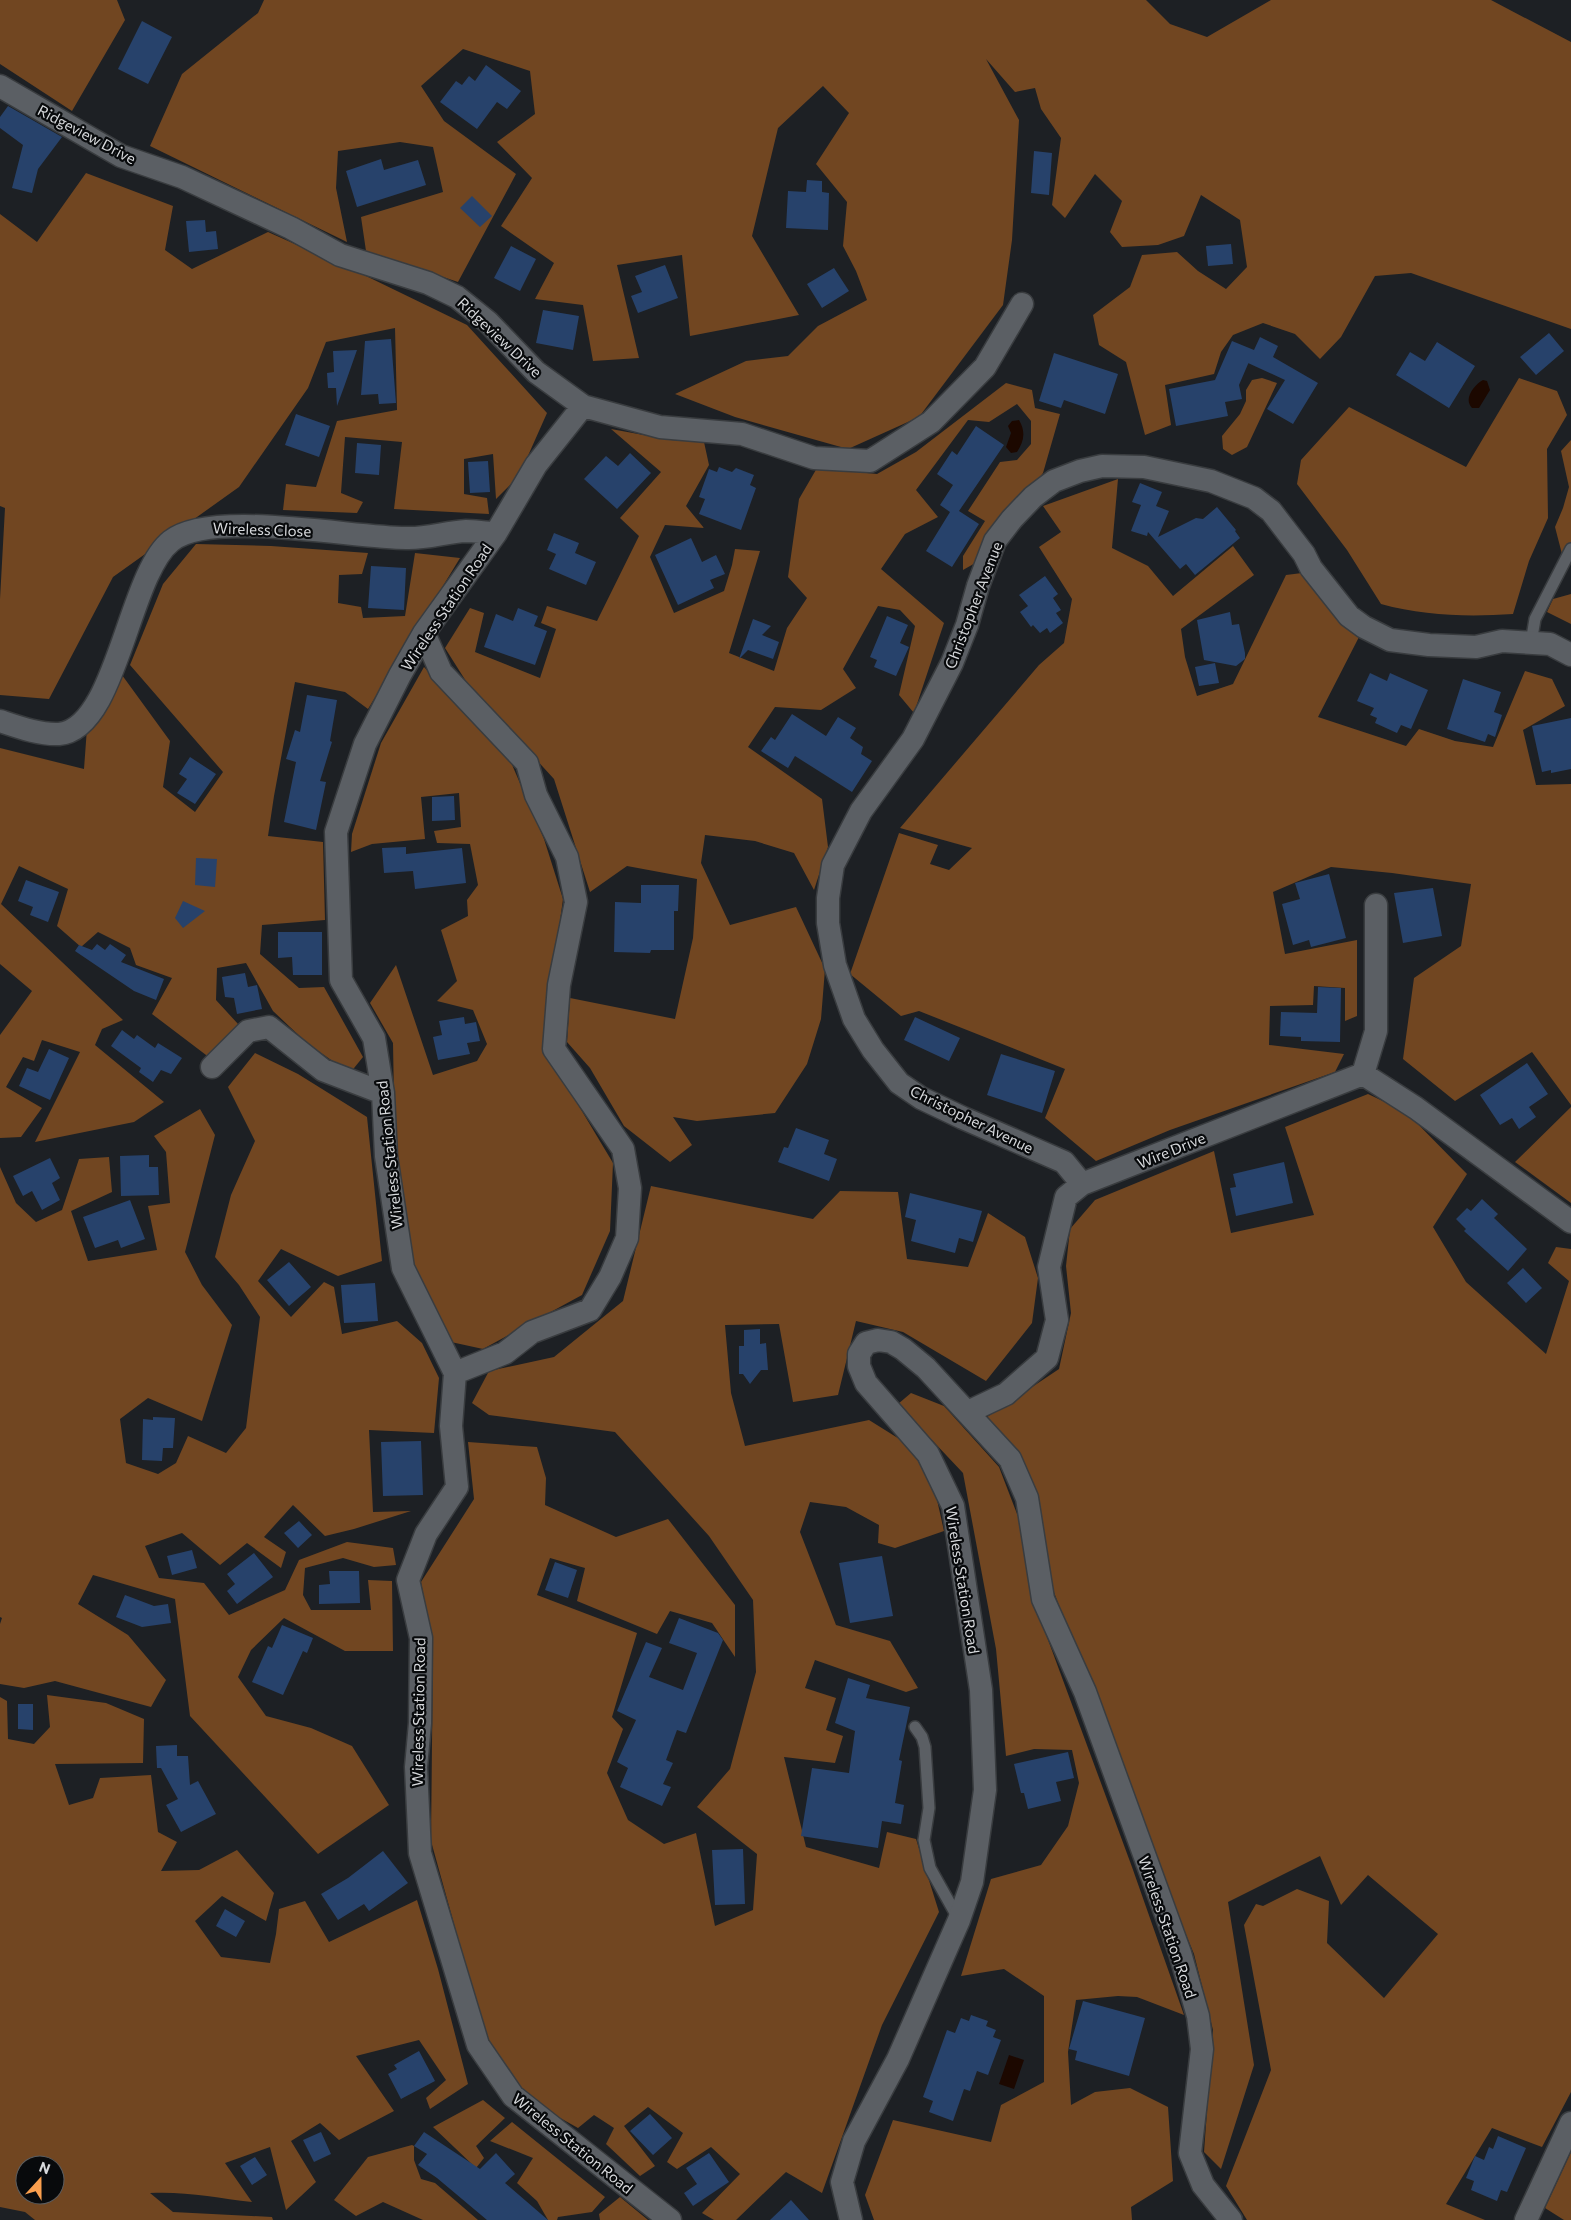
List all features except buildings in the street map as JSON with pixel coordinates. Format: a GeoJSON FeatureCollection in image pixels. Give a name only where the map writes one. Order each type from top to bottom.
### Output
{"type":"FeatureCollection","features":[{"type":"Feature","properties":{"kind":"street","name":"Ridgeview Drive"},"geometry":{"type":"LineString","coordinates":[[0,86],[121,156],[182,177],[291,228],[340,256],[428,283],[457,297],[488,322],[536,372],[583,406],[660,427],[742,434],[814,458],[870,461],[931,422],[978,374],[985,366],[1022,304]]}},
{"type":"Feature","properties":{"kind":"street","name":"Wireless Station Road"},"geometry":{"type":"LineString","coordinates":[[583,406],[536,465],[496,534],[424,633],[400,675],[366,744],[336,832],[341,980],[374,1038],[383,1093],[386,1156],[403,1268],[455,1373],[451,1426],[457,1487],[426,1534],[408,1580],[421,1638],[420,1723],[416,1767],[420,1853],[478,2045],[513,2096],[670,2220]]}},
{"type":"Feature","properties":{"kind":"street","name":"Christopher Avenue"},"geometry":{"type":"LineString","coordinates":[[1082,1184],[1064,1162],[921,1098],[899,1083],[873,1050],[854,1019],[835,965],[828,923],[828,898],[833,865],[861,811],[913,739],[952,663],[967,625],[978,586],[995,541],[1032,497],[1054,481],[1080,471],[1102,466],[1144,467],[1211,482],[1254,498],[1271,511],[1304,554],[1316,575],[1349,616],[1364,627],[1390,640],[1430,645],[1476,647],[1502,641],[1550,644],[1571,655]]}},
{"type":"Feature","properties":{"kind":"street","name":"Wireless Close"},"geometry":{"type":"LineString","coordinates":[[0,721],[28,730],[60,734],[81,725],[101,696],[155,558],[171,540],[203,527],[236,525],[407,538],[466,531],[496,534]]}},
{"type":"Feature","properties":{"kind":"street"},"geometry":{"type":"LineString","coordinates":[[424,633],[441,672],[526,763],[536,795],[567,856],[576,902],[558,985],[554,1049],[623,1149],[630,1188],[627,1238],[610,1277],[590,1310],[532,1332],[505,1353],[455,1373]]}},
{"type":"Feature","properties":{"kind":"street"},"geometry":{"type":"LineString","coordinates":[[1376,905],[1376,1031],[1363,1074],[1416,1108],[1571,1222]]}},
{"type":"Feature","properties":{"kind":"street"},"geometry":{"type":"LineString","coordinates":[[212,1067],[248,1031],[270,1027],[323,1070],[383,1093]]}},
{"type":"Feature","properties":{"kind":"street","name":"Wire Drive"},"geometry":{"type":"LineString","coordinates":[[968,1412],[1006,1394],[1047,1358],[1057,1320],[1049,1267],[1066,1197],[1082,1184],[1363,1074]]}},
{"type":"Feature","properties":{"kind":"street","name":"Wireless Station Road"},"geometry":{"type":"LineString","coordinates":[[851,2220],[842,2182],[854,2140],[898,2059],[959,1920],[972,1882],[985,1790],[981,1690],[953,1506],[928,1454],[866,1383],[859,1366],[859,1354],[866,1344],[878,1340],[891,1342],[903,1349],[926,1368],[968,1412],[1010,1459],[1027,1498],[1044,1599],[1085,1692],[1180,1953],[1198,2016],[1202,2049],[1190,2152],[1203,2185],[1231,2220]]}},
{"type":"Feature","properties":{"kind":"street"},"geometry":{"type":"LineString","coordinates":[[1526,2220],[1571,2123]]}},
{"type":"Feature","properties":{"kind":"lane"},"geometry":{"type":"LineString","coordinates":[[1532,643],[1534,619],[1571,549]]}},
{"type":"Feature","properties":{"kind":"lane"},"geometry":{"type":"LineString","coordinates":[[914,1727],[922,1737],[925,1747],[929,1808],[924,1840],[930,1868],[959,1920]]}},
{"type":"Feature","properties":{"kind":"shaded area"},"geometry":{"type":"Polygon","coordinates":[[[0,0],[117,0],[125,20],[72,111],[0,64],[0,0]]]}},
{"type":"Feature","properties":{"kind":"shaded area"},"geometry":{"type":"Polygon","coordinates":[[[264,0],[1146,0],[1170,24],[1207,37],[1271,0],[1491,0],[1571,42],[1571,329],[1411,273],[1375,276],[1341,337],[1320,359],[1295,334],[1263,323],[1233,335],[1221,352],[1214,374],[1165,385],[1171,425],[1145,435],[1126,362],[1099,345],[1093,315],[1130,287],[1142,255],[1177,252],[1198,271],[1226,289],[1247,267],[1240,220],[1201,195],[1184,236],[1158,245],[1122,247],[1110,232],[1122,201],[1095,174],[1065,218],[1052,205],[1061,138],[1041,109],[1035,88],[1015,92],[986,59],[1019,120],[1012,240],[1003,305],[919,417],[848,449],[735,417],[675,394],[746,361],[788,356],[818,326],[867,300],[856,271],[843,246],[847,202],[816,164],[849,113],[823,86],[778,128],[752,236],[799,315],[690,336],[682,255],[617,265],[639,358],[593,361],[583,305],[535,299],[554,263],[501,226],[532,178],[497,142],[535,114],[530,71],[463,49],[421,86],[444,121],[516,174],[458,282],[366,251],[361,217],[443,192],[433,147],[400,142],[338,151],[336,188],[347,242],[150,146],[182,74],[258,13],[264,0]]]}},
{"type":"Feature","properties":{"kind":"shaded area"},"geometry":{"type":"Polygon","coordinates":[[[86,173],[173,206],[165,250],[192,269],[268,232],[364,275],[467,325],[547,413],[519,476],[496,499],[493,454],[464,459],[464,494],[487,498],[489,514],[394,509],[402,442],[345,437],[341,493],[363,502],[357,513],[283,510],[286,484],[316,487],[337,421],[397,410],[395,328],[326,342],[308,388],[239,487],[113,577],[49,699],[0,695],[0,599],[5,508],[0,506],[0,214],[37,242],[86,173]]]}},
{"type":"Feature","properties":{"kind":"shaded area"},"geometry":{"type":"Polygon","coordinates":[[[1262,378],[1277,383],[1247,447],[1232,455],[1223,449],[1222,436],[1240,414],[1246,401],[1246,390],[1252,380],[1262,378]]]}},
{"type":"Feature","properties":{"kind":"shaded area"},"geometry":{"type":"Polygon","coordinates":[[[1519,378],[1557,391],[1567,415],[1547,449],[1548,518],[1529,561],[1513,614],[1447,615],[1381,604],[1347,550],[1297,484],[1301,460],[1349,407],[1466,467],[1519,378]]]}},
{"type":"Feature","properties":{"kind":"shaded area"},"geometry":{"type":"Polygon","coordinates":[[[1483,380],[1487,381],[1490,390],[1479,408],[1472,408],[1469,397],[1476,385],[1483,380]]]}},
{"type":"Feature","properties":{"kind":"shaded area"},"geometry":{"type":"Polygon","coordinates":[[[1006,383],[1032,390],[1035,408],[1060,414],[1043,473],[977,562],[963,570],[963,556],[985,521],[968,511],[1000,462],[1017,460],[1031,444],[1031,421],[1017,404],[989,422],[968,420],[916,490],[938,517],[905,534],[881,569],[944,623],[914,713],[899,695],[915,626],[900,610],[878,606],[843,669],[856,688],[821,710],[775,707],[748,747],[822,799],[828,847],[814,890],[794,853],[755,841],[705,835],[701,863],[730,925],[796,907],[825,969],[821,1019],[807,1064],[775,1113],[697,1121],[673,1117],[692,1145],[670,1162],[624,1126],[590,1068],[567,1042],[570,998],[675,1019],[693,938],[697,879],[627,866],[590,892],[554,779],[469,686],[445,648],[470,608],[484,613],[475,652],[540,678],[556,629],[541,623],[547,606],[597,621],[639,536],[620,518],[661,472],[611,429],[671,440],[704,442],[709,465],[686,506],[704,528],[665,525],[650,557],[674,613],[724,591],[735,549],[760,551],[729,653],[774,671],[787,628],[807,598],[788,577],[799,499],[817,468],[877,474],[916,452],[1006,383]]]}},
{"type":"Feature","properties":{"kind":"shaded area"},"geometry":{"type":"Polygon","coordinates":[[[1019,420],[1023,429],[1023,440],[1017,452],[1011,453],[1006,447],[1011,433],[1008,426],[1012,421],[1019,420]]]}},
{"type":"Feature","properties":{"kind":"shaded area"},"geometry":{"type":"Polygon","coordinates":[[[1571,440],[1571,562],[1553,576],[1563,558],[1555,527],[1569,487],[1561,451],[1571,440]]]}},
{"type":"Feature","properties":{"kind":"shaded area"},"geometry":{"type":"Polygon","coordinates":[[[1118,479],[1112,548],[1148,566],[1173,596],[1233,546],[1254,575],[1181,629],[1185,657],[1197,696],[1233,684],[1286,575],[1302,573],[1359,637],[1318,717],[1406,746],[1419,729],[1455,741],[1493,747],[1525,671],[1552,679],[1565,706],[1523,730],[1536,785],[1571,784],[1571,1105],[1532,1052],[1455,1101],[1403,1059],[1414,978],[1461,946],[1471,884],[1331,867],[1273,892],[1285,954],[1357,940],[1357,1016],[1345,1021],[1345,988],[1314,986],[1313,1005],[1270,1006],[1269,1045],[1344,1054],[1335,1072],[1170,1130],[1096,1161],[1045,1118],[1065,1069],[919,1011],[901,1016],[850,974],[899,833],[938,845],[930,864],[949,870],[972,848],[900,828],[1039,665],[1064,643],[1072,599],[1039,547],[1061,532],[1043,506],[1118,479]]]}},
{"type":"Feature","properties":{"kind":"shaded area"},"geometry":{"type":"Polygon","coordinates":[[[196,544],[271,546],[368,553],[362,574],[339,575],[338,603],[361,607],[363,618],[405,616],[415,553],[460,558],[368,709],[345,692],[295,682],[268,836],[323,842],[325,920],[262,925],[260,954],[299,988],[324,987],[363,1057],[350,1073],[308,1044],[273,1011],[246,963],[217,968],[216,1000],[238,1024],[210,1058],[152,1014],[172,978],[136,965],[130,948],[98,932],[81,947],[57,926],[68,889],[19,866],[1,904],[123,1020],[102,1029],[95,1045],[164,1102],[134,1122],[35,1142],[80,1052],[42,1040],[34,1061],[23,1057],[6,1087],[42,1108],[21,1137],[0,1138],[0,1035],[32,991],[0,964],[0,748],[84,769],[87,728],[122,675],[170,741],[163,787],[195,812],[223,772],[130,665],[163,584],[196,544]]]}},
{"type":"Feature","properties":{"kind":"shaded area"},"geometry":{"type":"Polygon","coordinates":[[[1571,594],[1571,624],[1547,612],[1553,599],[1571,594]]]}},
{"type":"Feature","properties":{"kind":"shaded area"},"geometry":{"type":"Polygon","coordinates":[[[424,667],[510,760],[544,839],[563,899],[543,1046],[613,1163],[610,1231],[582,1295],[483,1349],[451,1342],[411,1260],[395,1156],[393,1043],[370,1003],[396,965],[433,1075],[477,1061],[487,1044],[473,1010],[437,1001],[457,981],[441,930],[468,916],[467,900],[478,885],[470,844],[437,843],[434,831],[461,827],[459,793],[421,797],[425,839],[372,844],[351,852],[352,834],[381,743],[424,667]]]}},
{"type":"Feature","properties":{"kind":"shaded area"},"geometry":{"type":"Polygon","coordinates":[[[255,1053],[298,1074],[367,1117],[382,1261],[338,1276],[281,1249],[258,1281],[291,1317],[324,1282],[334,1287],[342,1334],[397,1321],[422,1343],[439,1378],[434,1433],[369,1430],[373,1512],[411,1511],[325,1536],[293,1505],[264,1537],[286,1552],[281,1568],[247,1543],[220,1565],[182,1533],[145,1546],[159,1578],[204,1583],[229,1615],[285,1590],[299,1560],[347,1542],[393,1548],[396,1565],[374,1567],[343,1558],[305,1568],[303,1595],[311,1610],[371,1610],[368,1580],[392,1581],[393,1651],[345,1651],[284,1618],[251,1650],[238,1677],[266,1716],[311,1728],[352,1746],[389,1805],[318,1854],[190,1716],[175,1599],[93,1575],[78,1604],[128,1635],[166,1680],[151,1707],[55,1681],[24,1688],[0,1684],[0,1624],[2,1618],[0,1617],[0,1167],[16,1203],[36,1222],[62,1210],[79,1159],[109,1157],[112,1192],[71,1211],[88,1261],[157,1250],[148,1206],[170,1203],[166,1152],[154,1136],[200,1109],[215,1135],[185,1252],[202,1285],[232,1325],[202,1421],[148,1398],[120,1419],[126,1463],[158,1474],[176,1463],[188,1436],[226,1453],[246,1428],[260,1317],[239,1285],[215,1257],[231,1195],[255,1141],[228,1087],[255,1053]]]}},
{"type":"Feature","properties":{"kind":"shaded area"},"geometry":{"type":"Polygon","coordinates":[[[1368,1094],[1406,1112],[1467,1174],[1433,1227],[1466,1282],[1546,1354],[1569,1281],[1548,1263],[1556,1247],[1571,1249],[1571,2092],[1542,2147],[1492,2128],[1446,2204],[1485,2220],[1247,2220],[1226,2186],[1271,2070],[1244,1925],[1256,1904],[1263,1906],[1297,1889],[1329,1901],[1327,1943],[1384,1998],[1438,1934],[1368,1875],[1341,1905],[1320,1856],[1228,1902],[1254,2065],[1221,2169],[1204,2152],[1213,2030],[1194,1954],[1152,1853],[1052,1587],[984,1419],[1059,1369],[1071,1313],[1066,1266],[1070,1229],[1095,1200],[1214,1151],[1231,1233],[1314,1215],[1285,1127],[1368,1094]]]}},
{"type":"Feature","properties":{"kind":"shaded area"},"geometry":{"type":"Polygon","coordinates":[[[1571,1107],[1571,1203],[1515,1162],[1571,1107]]]}},
{"type":"Feature","properties":{"kind":"shaded area"},"geometry":{"type":"Polygon","coordinates":[[[651,1186],[813,1219],[840,1191],[898,1192],[907,1259],[968,1267],[988,1213],[1025,1237],[1038,1278],[1032,1323],[986,1381],[903,1332],[856,1321],[838,1395],[793,1402],[779,1324],[725,1325],[731,1393],[745,1446],[869,1420],[901,1440],[931,1473],[944,1531],[895,1548],[878,1543],[879,1525],[846,1507],[810,1502],[800,1532],[836,1625],[890,1641],[918,1688],[906,1692],[815,1660],[805,1688],[836,1698],[826,1730],[843,1736],[835,1763],[784,1757],[806,1847],[879,1868],[887,1832],[916,1839],[939,1912],[882,2025],[822,2193],[786,2172],[736,2220],[714,2220],[702,2213],[740,2174],[711,2147],[677,2169],[667,2162],[683,2133],[648,2107],[624,2126],[655,2166],[640,2176],[606,2144],[614,2128],[594,2115],[578,2128],[537,2105],[493,2056],[472,1989],[431,1841],[433,1646],[421,1582],[474,1499],[468,1442],[537,1447],[546,1478],[545,1505],[616,1537],[668,1519],[735,1605],[735,1657],[712,1623],[670,1611],[657,1634],[577,1601],[585,1568],[550,1558],[537,1595],[637,1633],[612,1717],[623,1729],[607,1773],[628,1820],[664,1844],[696,1833],[715,1926],[753,1910],[757,1854],[697,1807],[730,1769],[756,1672],[753,1600],[709,1536],[615,1432],[489,1415],[472,1403],[489,1371],[554,1357],[623,1301],[651,1186]]]}},
{"type":"Feature","properties":{"kind":"shaded area"},"geometry":{"type":"Polygon","coordinates":[[[911,1393],[944,1406],[999,1467],[1019,1519],[1040,1618],[1132,1867],[1184,2015],[1137,1997],[1118,1996],[1076,2000],[1068,2052],[1071,2105],[1095,2092],[1130,2088],[1168,2107],[1173,2181],[1131,2207],[1132,2220],[874,2220],[865,2195],[893,2120],[991,2142],[1001,2105],[1044,2082],[1044,1996],[1004,1969],[961,1976],[991,1879],[1041,1865],[1068,1826],[1079,1783],[1072,1750],[1034,1749],[1006,1756],[996,1649],[963,1473],[898,1404],[911,1393]]]}},
{"type":"Feature","properties":{"kind":"shaded area"},"geometry":{"type":"Polygon","coordinates":[[[47,1695],[106,1703],[144,1719],[143,1763],[55,1764],[69,1805],[93,1798],[100,1778],[151,1775],[158,1832],[177,1842],[161,1871],[199,1870],[237,1850],[274,1893],[266,1921],[222,1896],[195,1921],[221,1957],[270,1963],[279,1909],[305,1901],[329,1942],[417,1900],[438,1969],[468,2084],[430,2109],[426,2098],[446,2080],[419,2040],[356,2056],[394,2111],[339,2140],[320,2123],[291,2141],[316,2182],[286,2210],[270,2147],[225,2163],[252,2202],[188,2194],[150,2193],[173,2212],[272,2217],[273,2220],[35,2220],[25,2212],[0,2207],[0,1697],[7,1701],[8,1739],[34,1744],[50,1727],[47,1695]]]}},
{"type":"Feature","properties":{"kind":"shaded area"},"geometry":{"type":"Polygon","coordinates":[[[1009,2055],[1024,2060],[1014,2089],[999,2084],[1009,2055]]]}},
{"type":"Feature","properties":{"kind":"shaded area"},"geometry":{"type":"Polygon","coordinates":[[[483,2100],[505,2118],[476,2146],[484,2158],[476,2168],[433,2127],[483,2100]]]}},
{"type":"Feature","properties":{"kind":"shaded area"},"geometry":{"type":"Polygon","coordinates":[[[512,2122],[605,2197],[592,2212],[558,2217],[557,2220],[548,2220],[537,2201],[517,2183],[533,2158],[490,2141],[512,2122]]]}},
{"type":"Feature","properties":{"kind":"shaded area"},"geometry":{"type":"Polygon","coordinates":[[[414,2146],[414,2160],[421,2179],[435,2183],[478,2220],[423,2220],[383,2202],[356,2216],[334,2200],[368,2157],[414,2146]]]}},
{"type":"Feature","properties":{"kind":"shaded area"},"geometry":{"type":"Polygon","coordinates":[[[1571,2152],[1571,2220],[1564,2220],[1545,2208],[1571,2152]]]}},
{"type":"Feature","properties":{"kind":"shaded area"},"geometry":{"type":"Polygon","coordinates":[[[620,2197],[648,2220],[600,2220],[599,2214],[620,2197]]]}}]}
